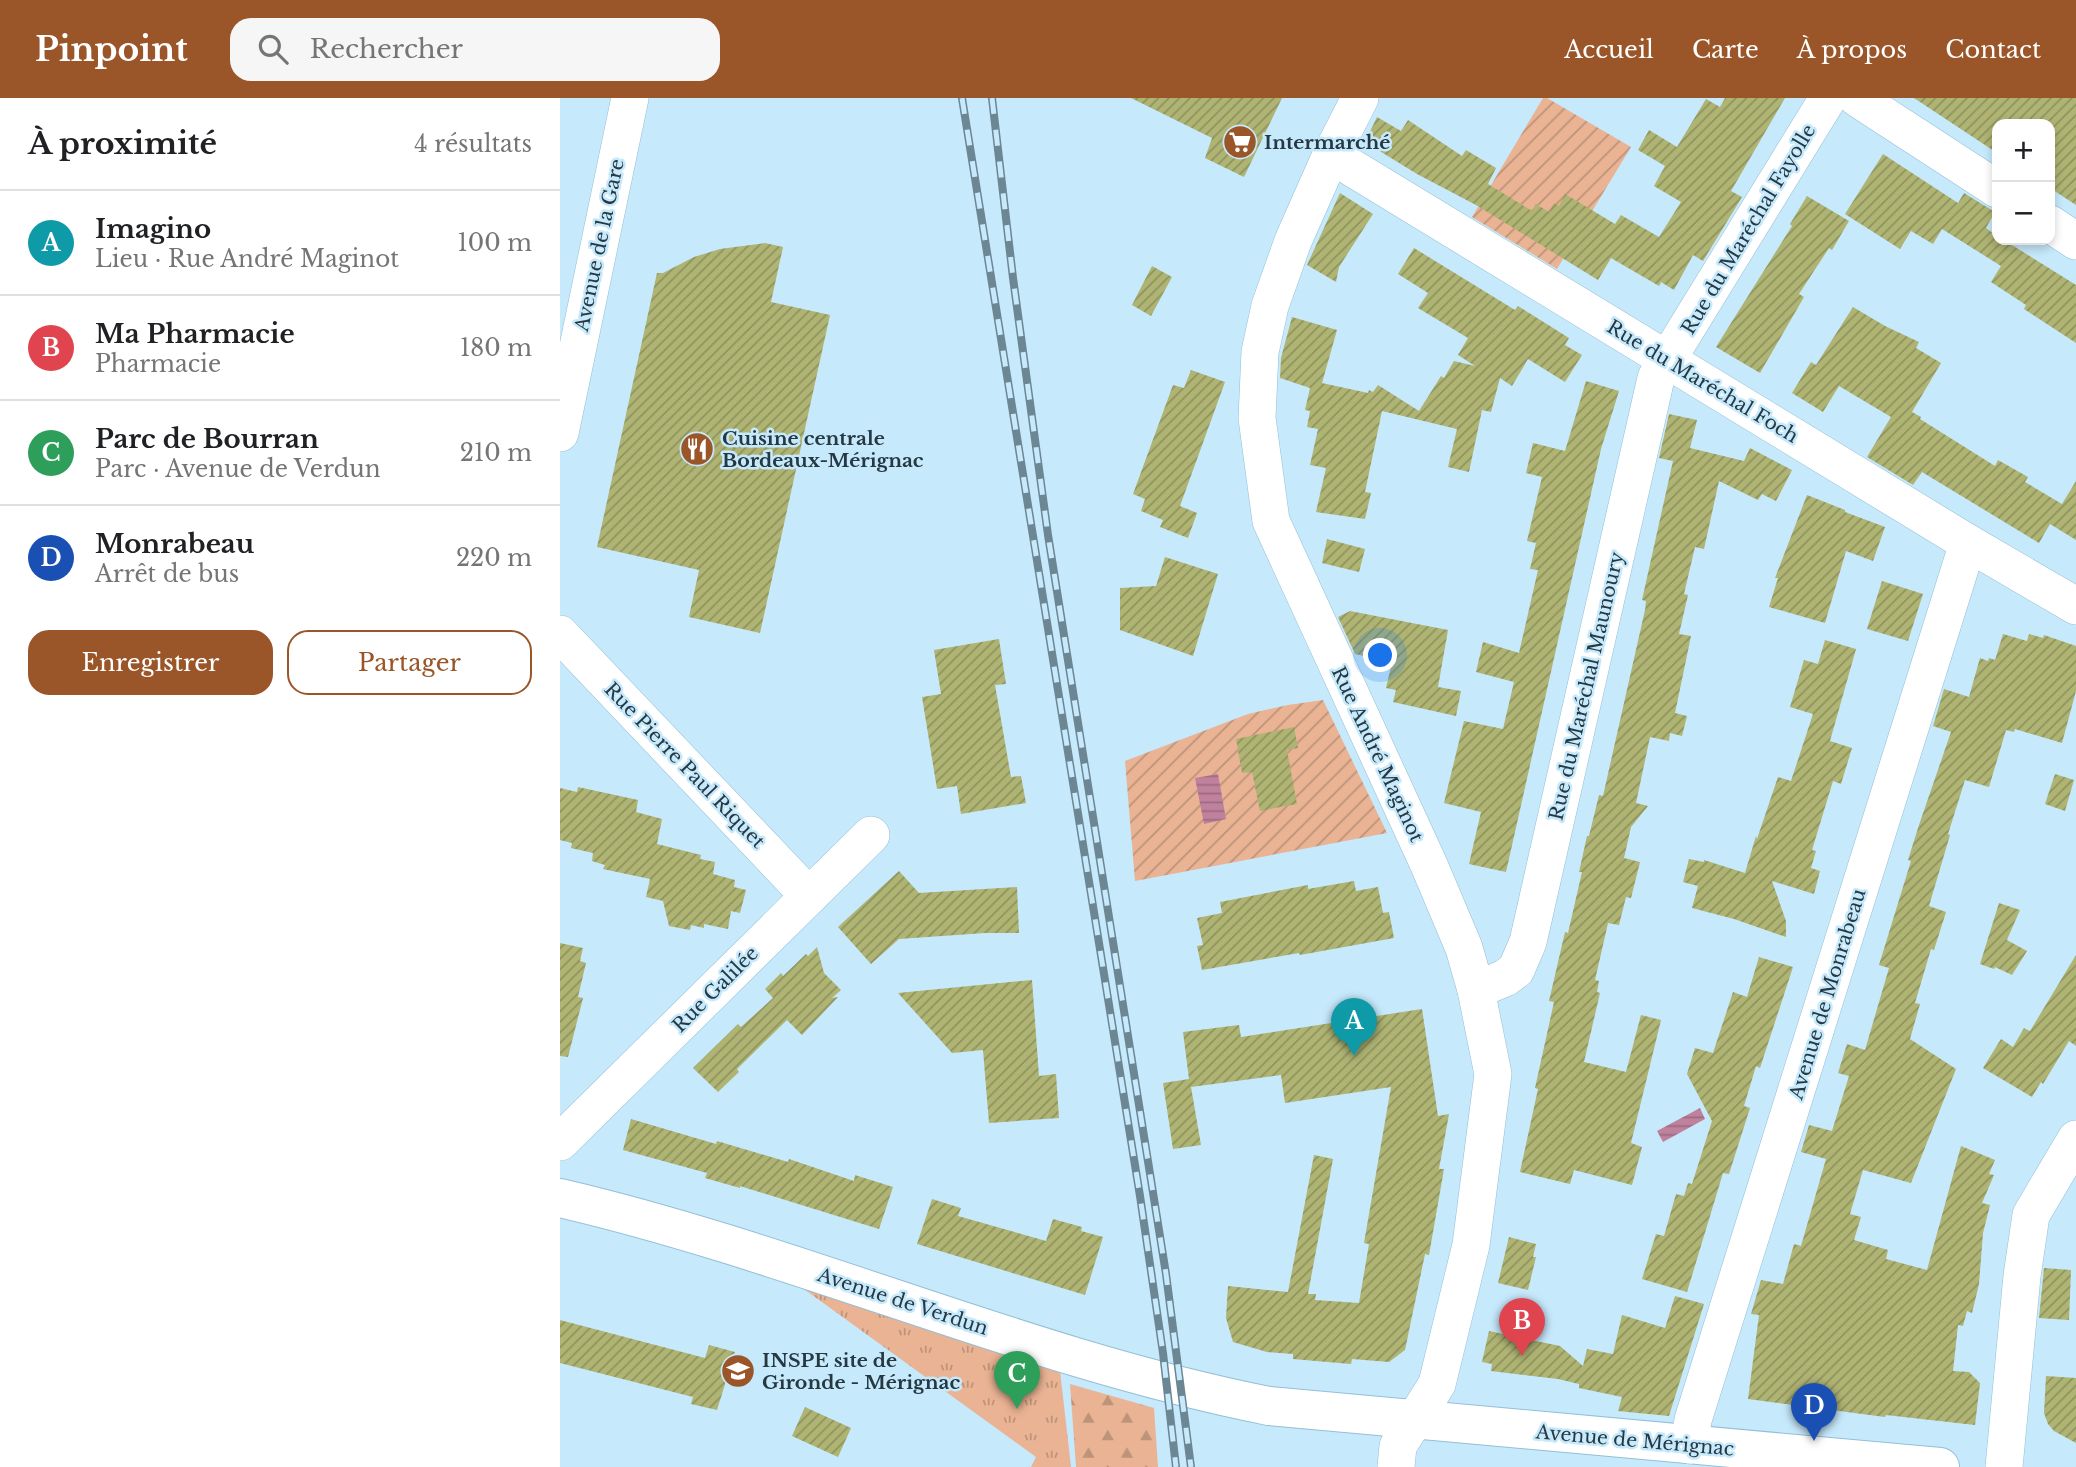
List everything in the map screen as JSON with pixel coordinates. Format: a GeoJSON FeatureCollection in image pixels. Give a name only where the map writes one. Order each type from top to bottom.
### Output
{"type":"FeatureCollection","features":[{"type":"Feature","properties":{"kind":"main road","name":"Avenue de Verdun"},"geometry":{"type":"LineString","coordinates":[[560,1198],[750,1250],[1049,1349],[1177,1387],[1269,1406],[1415,1419]]}},
{"type":"Feature","properties":{"kind":"main road","name":"Avenue de Mérignac"},"geometry":{"type":"LineString","coordinates":[[1415,1419],[1940,1467]]}},
{"type":"Feature","properties":{"kind":"street","name":"Avenue de la Gare"},"geometry":{"type":"LineString","coordinates":[[560,433],[631,98]]}},
{"type":"Feature","properties":{"kind":"street","name":"Rue André Maginot"},"geometry":{"type":"LineString","coordinates":[[1360,98],[1293,241],[1270,306],[1260,352],[1257,418],[1271,521],[1429,865],[1464,948],[1476,990],[1493,1074],[1471,1245],[1437,1384],[1398,1446],[1396,1467]]}},
{"type":"Feature","properties":{"kind":"street","name":"Rue du Maréchal Fayolle"},"geometry":{"type":"LineString","coordinates":[[1668,360],[1828,98]]}},
{"type":"Feature","properties":{"kind":"street"},"geometry":{"type":"LineString","coordinates":[[1857,98],[1992,187]]}},
{"type":"Feature","properties":{"kind":"street","name":"Rue du Maréchal Foch"},"geometry":{"type":"LineString","coordinates":[[1331,155],[2076,606]]}},
{"type":"Feature","properties":{"kind":"street"},"geometry":{"type":"LineString","coordinates":[[2055,227],[2076,241]]}},
{"type":"Feature","properties":{"kind":"street","name":"Rue du Maréchal Maunoury"},"geometry":{"type":"LineString","coordinates":[[1476,990],[1505,978],[1516,970],[1528,942],[1656,377],[1668,360]]}},
{"type":"Feature","properties":{"kind":"street","name":"Avenue de Monrabeau"},"geometry":{"type":"LineString","coordinates":[[1689,1446],[1693,1420],[1968,543]]}},
{"type":"Feature","properties":{"kind":"street","name":"Rue Pierre Paul Riquet"},"geometry":{"type":"LineString","coordinates":[[560,634],[809,896]]}},
{"type":"Feature","properties":{"kind":"street","name":"Rue Galilée"},"geometry":{"type":"LineString","coordinates":[[560,1142],[871,835]]}},
{"type":"Feature","properties":{"kind":"street"},"geometry":{"type":"LineString","coordinates":[[2004,1467],[2022,1276],[2031,1215],[2073,1149]]}},
{"type":"Feature","properties":{"kind":"green space"},"geometry":{"type":"Polygon","coordinates":[[[1543,98],[1631,147],[1557,269],[1472,217],[1543,98]]]}},
{"type":"Feature","properties":{"kind":"green space"},"geometry":{"type":"Polygon","coordinates":[[[1323,700],[1387,833],[1135,881],[1125,761],[1248,714],[1323,700]]]}},
{"type":"Feature","properties":{"kind":"green space"},"geometry":{"type":"Polygon","coordinates":[[[797,1284],[1059,1362],[1071,1467],[1031,1467],[1036,1457],[797,1284]]]}},
{"type":"Feature","properties":{"kind":"green space"},"geometry":{"type":"Polygon","coordinates":[[[1070,1384],[1154,1408],[1158,1467],[1076,1467],[1070,1384]]]}},
{"type":"Feature","properties":{"kind":"shaded area"},"geometry":{"type":"Polygon","coordinates":[[[1218,774],[1226,819],[1204,824],[1195,778],[1218,774]]]}},
{"type":"Feature","properties":{"kind":"shaded area"},"geometry":{"type":"Polygon","coordinates":[[[1700,1108],[1705,1119],[1663,1142],[1657,1131],[1700,1108]]]}},
{"type":"Feature","properties":{"kind":"building","name":"Intermarché"},"geometry":{"type":"Polygon","coordinates":[[[1131,98],[1282,98],[1244,177],[1205,158],[1212,138],[1131,98]]]}},
{"type":"Feature","properties":{"kind":"building"},"geometry":{"type":"Polygon","coordinates":[[[1725,98],[1785,98],[1731,191],[1742,197],[1703,261],[1693,255],[1674,290],[1661,282],[1659,286],[1611,258],[1598,280],[1476,205],[1417,174],[1365,142],[1377,117],[1401,131],[1408,120],[1462,156],[1466,150],[1496,168],[1488,184],[1532,211],[1536,204],[1549,212],[1554,203],[1559,206],[1565,194],[1615,224],[1621,215],[1659,237],[1681,202],[1654,186],[1665,166],[1638,150],[1649,130],[1677,147],[1706,99],[1720,107],[1725,98]]]}},
{"type":"Feature","properties":{"kind":"building"},"geometry":{"type":"Polygon","coordinates":[[[1914,98],[2076,98],[2076,205],[2055,191],[2055,119],[1992,119],[1992,150],[1914,98]]]}},
{"type":"Feature","properties":{"kind":"building"},"geometry":{"type":"Polygon","coordinates":[[[1883,154],[1958,203],[1964,193],[1992,210],[1992,217],[1986,228],[1992,232],[1992,245],[2012,245],[2076,285],[2076,343],[2024,309],[2026,305],[1991,282],[2001,266],[1942,229],[1933,244],[1911,231],[1900,249],[1845,214],[1883,154]]]}},
{"type":"Feature","properties":{"kind":"building"},"geometry":{"type":"Polygon","coordinates":[[[1340,193],[1373,214],[1339,267],[1336,282],[1307,265],[1340,193]]]}},
{"type":"Feature","properties":{"kind":"building"},"geometry":{"type":"Polygon","coordinates":[[[1807,196],[1849,221],[1832,250],[1829,248],[1799,294],[1804,297],[1760,373],[1716,347],[1792,226],[1790,224],[1807,196]]]}},
{"type":"Feature","properties":{"kind":"building","name":"Cuisine centrale Bordeaux-Mérignac"},"geometry":{"type":"Polygon","coordinates":[[[765,243],[783,247],[771,302],[830,315],[760,633],[689,617],[699,570],[597,547],[657,273],[663,273],[694,257],[720,249],[765,243]]]}},
{"type":"Feature","properties":{"kind":"building"},"geometry":{"type":"Polygon","coordinates":[[[1414,248],[1515,310],[1518,306],[1569,338],[1565,345],[1582,355],[1565,382],[1528,359],[1512,386],[1500,378],[1491,412],[1482,410],[1469,472],[1448,467],[1457,429],[1382,411],[1365,492],[1371,493],[1365,519],[1316,512],[1326,468],[1310,465],[1318,429],[1307,427],[1310,411],[1305,410],[1310,388],[1280,378],[1281,358],[1292,317],[1337,330],[1322,383],[1368,393],[1369,390],[1373,392],[1378,385],[1419,411],[1454,361],[1475,366],[1458,355],[1468,338],[1418,308],[1428,293],[1398,274],[1414,248]]]}},
{"type":"Feature","properties":{"kind":"building"},"geometry":{"type":"Polygon","coordinates":[[[1152,266],[1172,277],[1151,316],[1132,305],[1152,266]]]}},
{"type":"Feature","properties":{"kind":"building"},"geometry":{"type":"Polygon","coordinates":[[[1853,307],[1919,342],[1916,348],[1941,363],[1912,412],[1921,417],[1920,419],[1995,466],[1998,460],[2028,477],[2025,482],[2062,504],[2076,481],[2076,540],[2050,524],[2039,543],[1922,472],[1913,485],[1867,457],[1891,417],[1839,386],[1823,412],[1792,393],[1811,362],[1816,365],[1853,307]]]}},
{"type":"Feature","properties":{"kind":"building"},"geometry":{"type":"Polygon","coordinates":[[[1191,370],[1225,382],[1180,506],[1197,513],[1188,538],[1160,527],[1163,520],[1141,511],[1145,499],[1133,494],[1173,385],[1184,388],[1191,370]]]}},
{"type":"Feature","properties":{"kind":"building"},"geometry":{"type":"Polygon","coordinates":[[[1586,381],[1619,391],[1601,449],[1506,872],[1469,864],[1481,812],[1444,803],[1464,721],[1503,729],[1514,682],[1476,672],[1483,642],[1519,653],[1538,570],[1530,569],[1536,543],[1527,541],[1542,477],[1526,473],[1533,443],[1565,451],[1586,381]]]}},
{"type":"Feature","properties":{"kind":"building"},"geometry":{"type":"Polygon","coordinates":[[[1669,414],[1697,420],[1690,448],[1744,461],[1750,448],[1792,470],[1776,501],[1762,494],[1758,500],[1719,481],[1704,549],[1695,547],[1684,594],[1688,595],[1679,634],[1691,636],[1675,713],[1687,716],[1682,736],[1670,733],[1669,741],[1650,737],[1636,803],[1648,806],[1631,827],[1624,858],[1640,862],[1631,898],[1626,897],[1619,925],[1608,923],[1595,980],[1599,981],[1597,992],[1600,993],[1584,1062],[1626,1072],[1641,1015],[1661,1020],[1631,1143],[1642,1147],[1632,1185],[1574,1170],[1570,1184],[1520,1172],[1554,1002],[1549,1001],[1565,932],[1568,933],[1587,836],[1599,795],[1603,796],[1645,610],[1646,601],[1642,600],[1673,461],[1659,458],[1669,414]]]}},
{"type":"Feature","properties":{"kind":"building"},"geometry":{"type":"Polygon","coordinates":[[[1807,495],[1885,527],[1873,561],[1846,551],[1825,623],[1769,607],[1778,578],[1775,578],[1807,495]]]}},
{"type":"Feature","properties":{"kind":"building"},"geometry":{"type":"Polygon","coordinates":[[[1327,539],[1365,549],[1359,572],[1322,563],[1327,539]]]}},
{"type":"Feature","properties":{"kind":"building"},"geometry":{"type":"Polygon","coordinates":[[[1165,557],[1218,574],[1193,656],[1120,630],[1120,588],[1156,586],[1165,557]]]}},
{"type":"Feature","properties":{"kind":"building"},"geometry":{"type":"Polygon","coordinates":[[[1882,581],[1923,594],[1908,641],[1867,629],[1882,581]]]}},
{"type":"Feature","properties":{"kind":"building"},"geometry":{"type":"Polygon","coordinates":[[[1350,611],[1448,630],[1438,687],[1461,691],[1456,716],[1393,702],[1396,690],[1386,688],[1392,662],[1355,654],[1338,617],[1350,611]]]}},
{"type":"Feature","properties":{"kind":"building"},"geometry":{"type":"Polygon","coordinates":[[[2003,634],[2027,641],[2029,634],[2043,638],[2044,635],[2076,646],[2076,691],[2062,743],[2015,729],[2014,732],[2006,730],[1989,787],[1965,780],[1929,906],[1946,912],[1934,950],[1931,949],[1915,1003],[1920,1004],[1910,1039],[1956,1069],[1911,1183],[1863,1170],[1850,1214],[1861,1217],[1854,1240],[1888,1250],[1886,1259],[1927,1270],[1961,1146],[1995,1160],[1989,1174],[1994,1175],[1982,1203],[1990,1205],[1983,1233],[1979,1284],[1972,1313],[1967,1311],[1963,1326],[1958,1325],[1953,1371],[1969,1372],[1980,1383],[1975,1425],[1885,1417],[1748,1399],[1759,1315],[1751,1314],[1761,1280],[1783,1284],[1794,1244],[1801,1246],[1826,1159],[1801,1152],[1809,1125],[1832,1131],[1849,1076],[1838,1073],[1847,1044],[1865,1050],[1889,968],[1879,965],[1911,861],[1908,860],[1951,732],[1933,726],[1944,689],[1969,697],[1980,658],[1995,660],[2003,634]]]}},
{"type":"Feature","properties":{"kind":"building"},"geometry":{"type":"Polygon","coordinates":[[[999,639],[1006,684],[995,685],[1011,777],[1021,776],[1026,803],[961,814],[957,786],[937,789],[922,697],[941,694],[934,650],[999,639]]]}},
{"type":"Feature","properties":{"kind":"building"},"geometry":{"type":"Polygon","coordinates":[[[1825,640],[1856,649],[1830,741],[1852,748],[1841,784],[1833,781],[1812,850],[1816,851],[1811,868],[1820,871],[1814,894],[1772,881],[1786,921],[1786,937],[1692,908],[1698,886],[1683,882],[1689,859],[1704,860],[1745,873],[1778,777],[1791,781],[1813,714],[1790,707],[1804,660],[1818,664],[1825,640]]]}},
{"type":"Feature","properties":{"kind":"building"},"geometry":{"type":"Polygon","coordinates":[[[1294,727],[1298,748],[1287,750],[1297,804],[1260,811],[1252,772],[1242,773],[1236,739],[1294,727]]]}},
{"type":"Feature","properties":{"kind":"building"},"geometry":{"type":"Polygon","coordinates":[[[2055,774],[2074,780],[2065,811],[2045,804],[2055,774]]]}},
{"type":"Feature","properties":{"kind":"building"},"geometry":{"type":"Polygon","coordinates":[[[578,787],[638,800],[636,812],[662,819],[657,844],[701,855],[700,859],[715,862],[713,874],[735,880],[734,887],[746,890],[740,913],[731,911],[728,929],[704,924],[704,928],[691,925],[690,930],[669,926],[663,901],[646,897],[650,879],[603,869],[605,865],[592,861],[593,853],[571,848],[572,843],[560,840],[560,788],[577,792],[578,787]]]}},
{"type":"Feature","properties":{"kind":"building"},"geometry":{"type":"Polygon","coordinates":[[[899,871],[919,893],[1017,887],[1019,933],[899,939],[871,964],[838,927],[899,871]]]}},
{"type":"Feature","properties":{"kind":"building"},"geometry":{"type":"Polygon","coordinates":[[[1354,881],[1356,891],[1378,887],[1383,913],[1389,912],[1394,938],[1202,970],[1197,946],[1203,945],[1197,918],[1222,913],[1220,902],[1308,885],[1308,889],[1354,881]]]}},
{"type":"Feature","properties":{"kind":"building"},"geometry":{"type":"Polygon","coordinates":[[[1999,903],[2020,910],[1999,958],[2007,940],[2027,951],[2012,975],[1980,964],[1999,903]]]}},
{"type":"Feature","properties":{"kind":"building"},"geometry":{"type":"Polygon","coordinates":[[[560,943],[583,948],[580,961],[586,963],[578,997],[583,998],[568,1057],[560,1056],[560,943]]]}},
{"type":"Feature","properties":{"kind":"building"},"geometry":{"type":"Polygon","coordinates":[[[817,947],[824,973],[841,990],[832,998],[838,997],[802,1035],[787,1020],[737,1069],[739,1072],[718,1092],[693,1068],[738,1024],[741,1027],[773,998],[765,989],[781,973],[783,976],[817,947]]]}},
{"type":"Feature","properties":{"kind":"building"},"geometry":{"type":"Polygon","coordinates":[[[2076,955],[2076,1046],[2069,1041],[2032,1097],[1983,1068],[2001,1039],[2013,1047],[2024,1028],[2030,1031],[2076,955]]]}},
{"type":"Feature","properties":{"kind":"building"},"geometry":{"type":"Polygon","coordinates":[[[1759,957],[1793,967],[1760,1068],[1756,1066],[1744,1106],[1750,1108],[1729,1174],[1723,1173],[1687,1292],[1642,1279],[1656,1234],[1664,1236],[1676,1194],[1684,1196],[1688,1183],[1692,1184],[1712,1121],[1687,1074],[1695,1048],[1713,1053],[1733,992],[1747,997],[1759,957]]]}},
{"type":"Feature","properties":{"kind":"building"},"geometry":{"type":"Polygon","coordinates":[[[1032,980],[1039,1076],[1056,1074],[1059,1118],[989,1123],[983,1050],[952,1053],[898,993],[1032,980]]]}},
{"type":"Feature","properties":{"kind":"building"},"geometry":{"type":"Polygon","coordinates":[[[1422,1009],[1438,1116],[1449,1114],[1439,1169],[1444,1169],[1429,1255],[1425,1254],[1405,1350],[1389,1362],[1352,1359],[1351,1364],[1293,1359],[1293,1354],[1267,1352],[1233,1342],[1226,1318],[1228,1286],[1288,1292],[1314,1155],[1333,1159],[1308,1294],[1316,1294],[1315,1300],[1359,1303],[1369,1244],[1364,1243],[1391,1087],[1285,1103],[1281,1075],[1191,1087],[1201,1145],[1173,1149],[1163,1083],[1189,1079],[1183,1032],[1239,1025],[1241,1037],[1422,1009]]]}},
{"type":"Feature","properties":{"kind":"building"},"geometry":{"type":"Polygon","coordinates":[[[631,1119],[716,1144],[717,1141],[788,1162],[789,1159],[854,1181],[855,1175],[893,1187],[879,1229],[740,1186],[705,1178],[707,1173],[623,1150],[631,1119]]]}},
{"type":"Feature","properties":{"kind":"building"},"geometry":{"type":"Polygon","coordinates":[[[932,1199],[961,1208],[958,1216],[1046,1241],[1053,1219],[1082,1227],[1081,1231],[1103,1237],[1085,1295],[917,1244],[932,1199]]]}},
{"type":"Feature","properties":{"kind":"building"},"geometry":{"type":"Polygon","coordinates":[[[1509,1237],[1536,1244],[1533,1257],[1536,1257],[1528,1290],[1498,1283],[1509,1237]]]}},
{"type":"Feature","properties":{"kind":"building"},"geometry":{"type":"Polygon","coordinates":[[[2044,1268],[2071,1270],[2069,1320],[2039,1318],[2044,1268]]]}},
{"type":"Feature","properties":{"kind":"building"},"geometry":{"type":"Polygon","coordinates":[[[1675,1296],[1704,1304],[1669,1416],[1618,1411],[1622,1397],[1579,1388],[1579,1384],[1558,1379],[1491,1371],[1492,1364],[1482,1362],[1489,1331],[1560,1346],[1583,1366],[1587,1349],[1613,1354],[1622,1315],[1665,1328],[1675,1296]]]}},
{"type":"Feature","properties":{"kind":"building"},"geometry":{"type":"Polygon","coordinates":[[[560,1320],[705,1358],[709,1345],[735,1352],[717,1410],[691,1404],[693,1397],[560,1363],[560,1320]]]}},
{"type":"Feature","properties":{"kind":"building"},"geometry":{"type":"Polygon","coordinates":[[[2046,1376],[2076,1378],[2076,1443],[2054,1431],[2048,1424],[2044,1413],[2046,1376]]]}},
{"type":"Feature","properties":{"kind":"building"},"geometry":{"type":"Polygon","coordinates":[[[805,1407],[851,1428],[838,1457],[792,1436],[805,1407]]]}},
{"type":"Feature","properties":{"kind":"railway"},"geometry":{"type":"LineString","coordinates":[[962,98],[1140,1196],[1163,1353],[1176,1467]]}},
{"type":"Feature","properties":{"kind":"railway"},"geometry":{"type":"LineString","coordinates":[[992,98],[1048,535],[1166,1274],[1191,1467]]}},
{"type":"Feature","properties":{"kind":"place","name":"Intermarché"},"geometry":{"type":"Point","coordinates":[1240,142]}},
{"type":"Feature","properties":{"kind":"place","name":"Cuisine centrale Bordeaux-Mérignac"},"geometry":{"type":"Point","coordinates":[697,449]}},
{"type":"Feature","properties":{"kind":"place","name":"Imagino"},"geometry":{"type":"Point","coordinates":[1354,1056]}},
{"type":"Feature","properties":{"kind":"place","name":"Ma Pharmacie"},"geometry":{"type":"Point","coordinates":[1522,1356]}},
{"type":"Feature","properties":{"kind":"place","name":"INSPE site de Gironde - Mérignac"},"geometry":{"type":"Point","coordinates":[738,1371]}},
{"type":"Feature","properties":{"kind":"place","name":"Parc de Bourran"},"geometry":{"type":"Point","coordinates":[1017,1409]}},
{"type":"Feature","properties":{"kind":"place","name":"Monrabeau"},"geometry":{"type":"Point","coordinates":[1814,1441]}}]}
